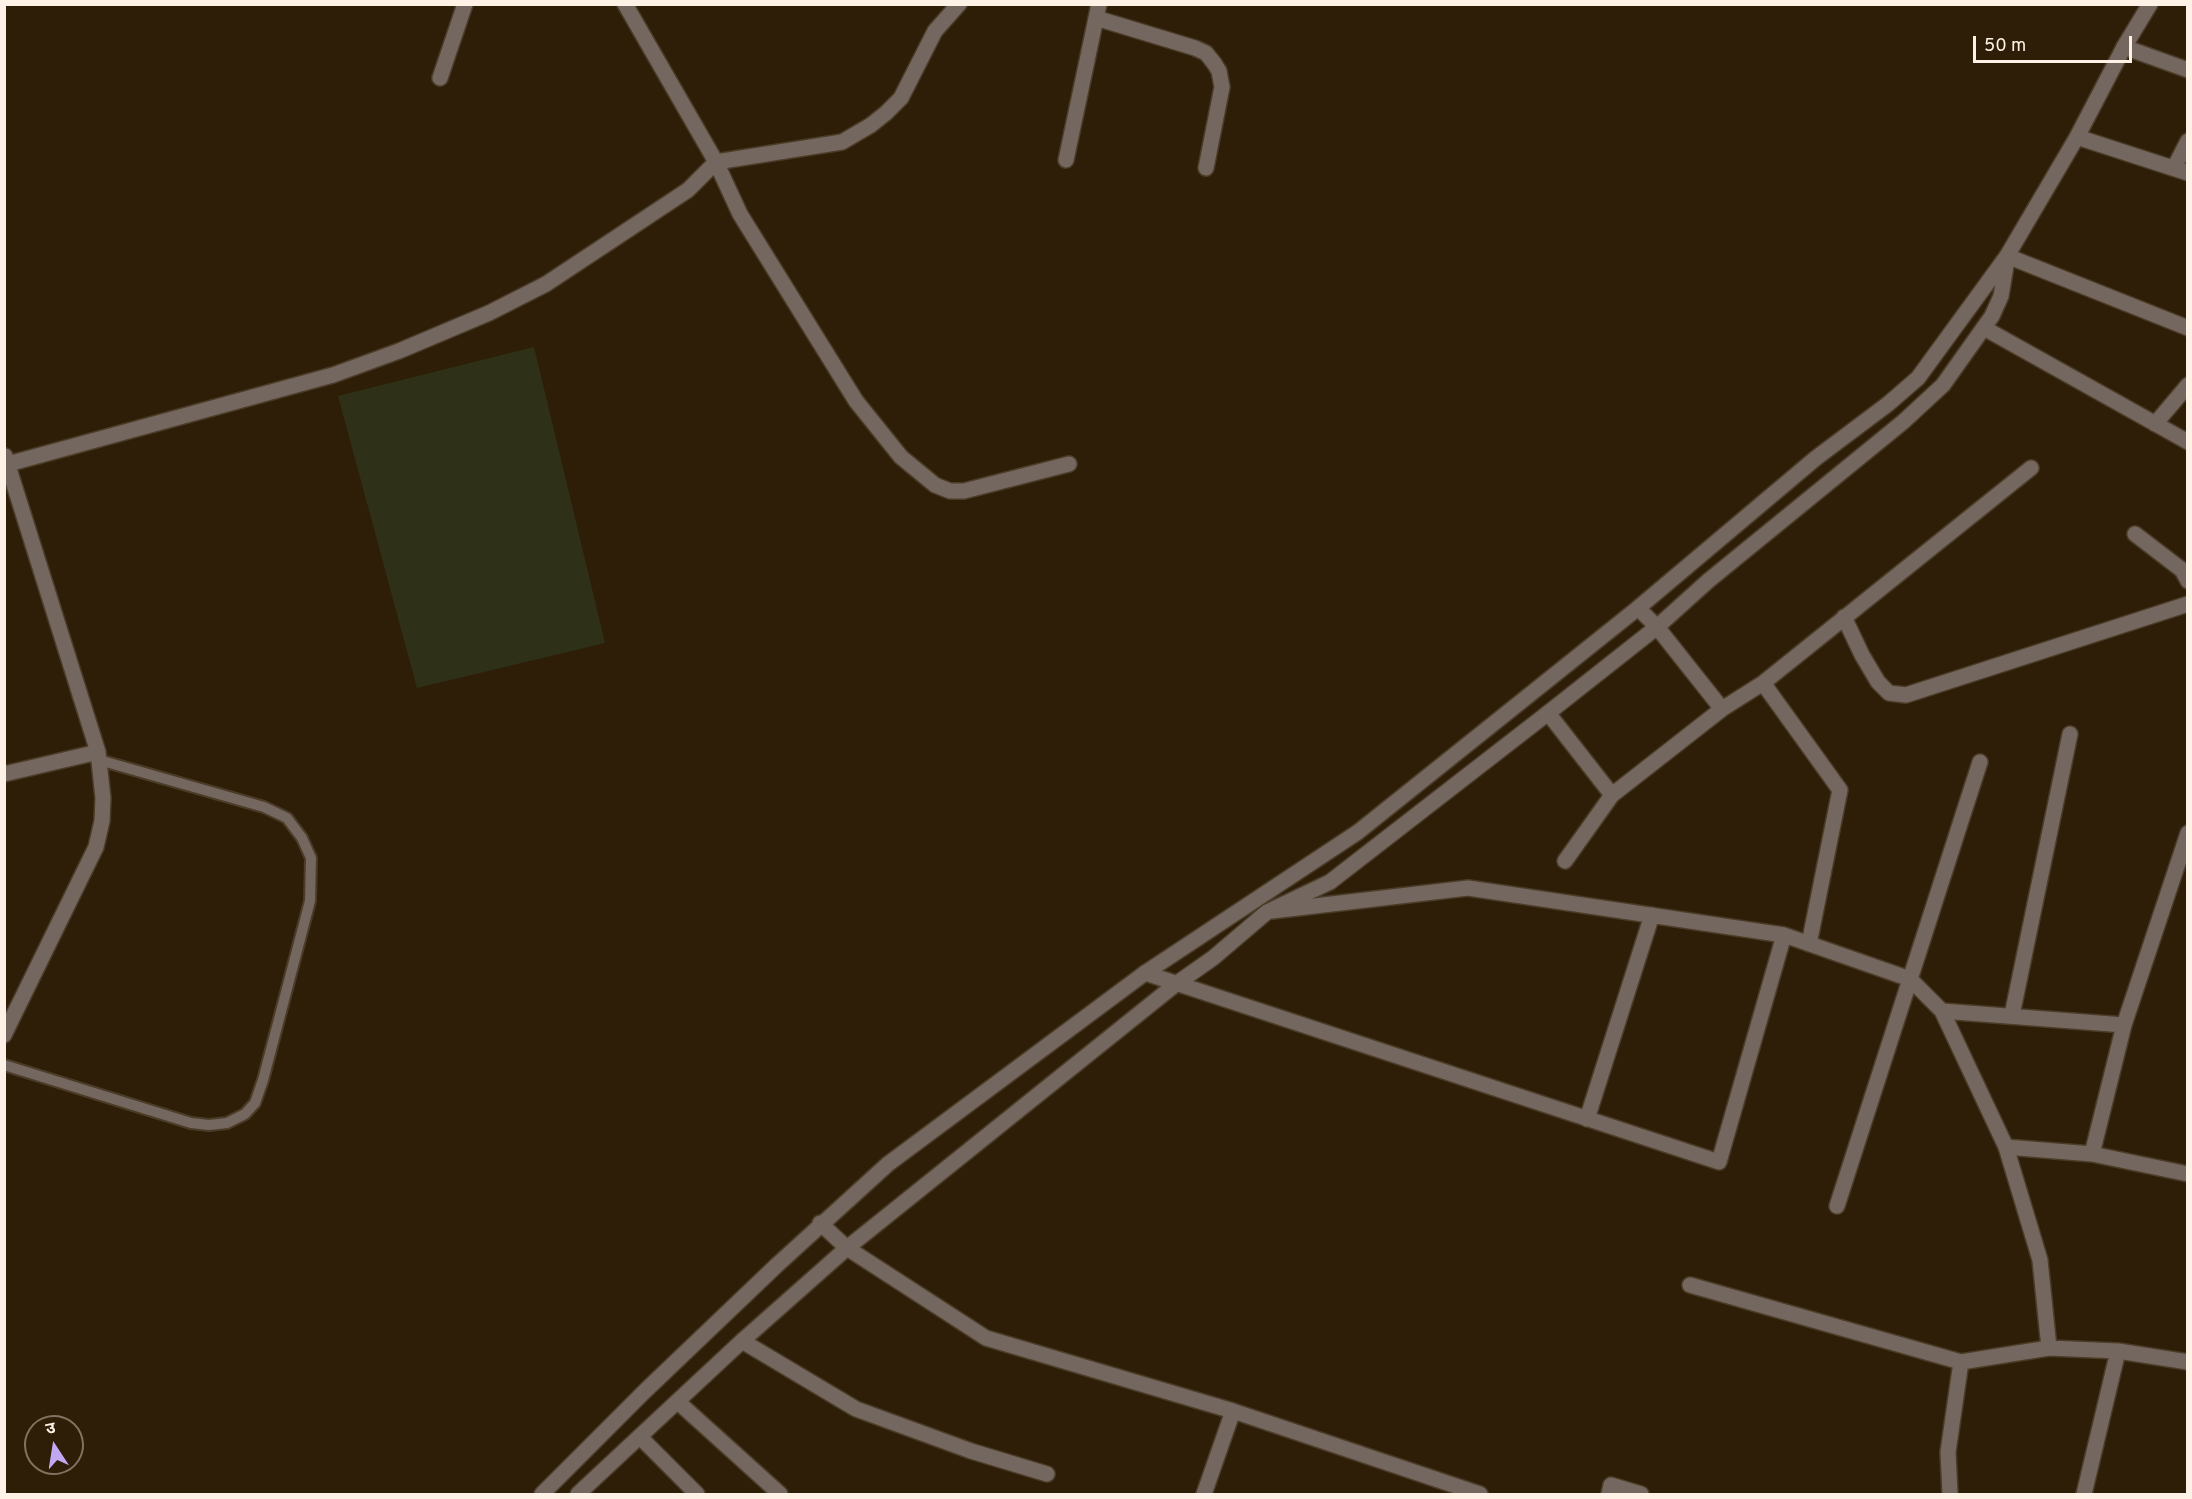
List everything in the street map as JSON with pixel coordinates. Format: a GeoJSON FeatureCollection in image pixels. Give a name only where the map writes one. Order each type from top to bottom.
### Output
{"type":"FeatureCollection","features":[{"type":"Feature","properties":{"kind":"street"},"geometry":{"type":"LineString","coordinates":[[440,78],[465,4]]}},
{"type":"Feature","properties":{"kind":"street"},"geometry":{"type":"LineString","coordinates":[[625,4],[716,162],[740,214],[856,401],[901,457],[921,474],[950,491],[964,491],[1069,465]]}},
{"type":"Feature","properties":{"kind":"street"},"geometry":{"type":"LineString","coordinates":[[4,1035],[96,847],[102,821],[103,798],[98,756],[6,460],[333,375],[489,314],[546,284],[688,190],[716,162],[842,142],[871,124],[901,98],[935,31],[959,4]]}},
{"type":"Feature","properties":{"kind":"street"},"geometry":{"type":"LineString","coordinates":[[578,1494],[742,1341],[847,1248],[1176,984],[1213,958],[1261,906],[1358,832],[1638,608],[1816,458],[1888,404],[1918,378],[2007,256],[2077,137],[2124,47],[2150,4]]}},
{"type":"Feature","properties":{"kind":"street"},"geometry":{"type":"LineString","coordinates":[[1066,160],[1097,11],[1195,48],[1206,53],[1214,63],[1219,71],[1222,87],[1206,168]]}},
{"type":"Feature","properties":{"kind":"street"},"geometry":{"type":"LineString","coordinates":[[2124,47],[2187,70]]}},
{"type":"Feature","properties":{"kind":"street"},"geometry":{"type":"LineString","coordinates":[[2077,137],[2181,170],[2187,141]]}},
{"type":"Feature","properties":{"kind":"street"},"geometry":{"type":"LineString","coordinates":[[542,1494],[645,1391],[820,1223],[888,1164],[1197,937],[1261,906],[1330,882],[1657,627],[1708,581],[1848,467],[1943,385],[1984,328],[2001,296],[2007,256]]}},
{"type":"Feature","properties":{"kind":"street"},"geometry":{"type":"LineString","coordinates":[[2007,256],[2187,328]]}},
{"type":"Feature","properties":{"kind":"street"},"geometry":{"type":"LineString","coordinates":[[1984,328],[2187,442]]}},
{"type":"Feature","properties":{"kind":"street"},"geometry":{"type":"LineString","coordinates":[[1918,378],[1933,394]]}},
{"type":"Feature","properties":{"kind":"street"},"geometry":{"type":"LineString","coordinates":[[2155,424],[2187,385]]}},
{"type":"Feature","properties":{"kind":"street"},"geometry":{"type":"LineString","coordinates":[[1565,861],[1612,795],[1722,709],[1763,683],[2031,468]]}},
{"type":"Feature","properties":{"kind":"street"},"geometry":{"type":"LineString","coordinates":[[2136,534],[2182,570],[2187,581]]}},
{"type":"Feature","properties":{"kind":"street"},"geometry":{"type":"LineString","coordinates":[[1844,617],[1878,682],[1889,693],[1906,695],[2187,604]]}},
{"type":"Feature","properties":{"kind":"street"},"geometry":{"type":"LineString","coordinates":[[1638,608],[1657,627],[1722,709]]}},
{"type":"Feature","properties":{"kind":"street"},"geometry":{"type":"LineString","coordinates":[[1763,683],[1840,790],[1809,944]]}},
{"type":"Feature","properties":{"kind":"street"},"geometry":{"type":"LineString","coordinates":[[1548,713],[1612,795]]}},
{"type":"Feature","properties":{"kind":"street"},"geometry":{"type":"LineString","coordinates":[[2012,1015],[2070,734]]}},
{"type":"Feature","properties":{"kind":"street"},"geometry":{"type":"LineString","coordinates":[[4,774],[98,756]]}},
{"type":"Feature","properties":{"kind":"street"},"geometry":{"type":"LineString","coordinates":[[1837,1206],[1980,762]]}},
{"type":"Feature","properties":{"kind":"street"},"geometry":{"type":"LineString","coordinates":[[2092,1154],[2124,1025],[2183,863],[2187,833]]}},
{"type":"Feature","properties":{"kind":"street"},"geometry":{"type":"LineString","coordinates":[[1261,906],[1468,888],[1784,935],[1910,979],[1942,1011],[2006,1147],[2040,1260],[2049,1348]]}},
{"type":"Feature","properties":{"kind":"street"},"geometry":{"type":"LineString","coordinates":[[1587,1119],[1652,915]]}},
{"type":"Feature","properties":{"kind":"street"},"geometry":{"type":"LineString","coordinates":[[1145,973],[1719,1162],[1784,935]]}},
{"type":"Feature","properties":{"kind":"street"},"geometry":{"type":"LineString","coordinates":[[1942,1011],[2124,1025]]}},
{"type":"Feature","properties":{"kind":"street"},"geometry":{"type":"LineString","coordinates":[[2006,1147],[2092,1154],[2187,1173]]}},
{"type":"Feature","properties":{"kind":"street"},"geometry":{"type":"LineString","coordinates":[[820,1223],[847,1248],[986,1338],[1233,1411],[1480,1494]]}},
{"type":"Feature","properties":{"kind":"street"},"geometry":{"type":"LineString","coordinates":[[1690,1286],[1961,1362],[2049,1348],[2118,1352],[2187,1362]]}},
{"type":"Feature","properties":{"kind":"street"},"geometry":{"type":"LineString","coordinates":[[742,1341],[856,1409],[970,1451],[1047,1474]]}},
{"type":"Feature","properties":{"kind":"street"},"geometry":{"type":"LineString","coordinates":[[2084,1494],[2118,1352]]}},
{"type":"Feature","properties":{"kind":"street"},"geometry":{"type":"LineString","coordinates":[[1950,1494],[1948,1452],[1961,1362]]}},
{"type":"Feature","properties":{"kind":"street"},"geometry":{"type":"LineString","coordinates":[[678,1402],[780,1494]]}},
{"type":"Feature","properties":{"kind":"street"},"geometry":{"type":"LineString","coordinates":[[1203,1494],[1233,1411]]}},
{"type":"Feature","properties":{"kind":"street"},"geometry":{"type":"LineString","coordinates":[[640,1437],[697,1494]]}},
{"type":"Feature","properties":{"kind":"street"},"geometry":{"type":"LineString","coordinates":[[1609,1494],[1611,1485],[1641,1494]]}},
{"type":"Feature","properties":{"kind":"lane"},"geometry":{"type":"LineString","coordinates":[[4,1065],[191,1123],[209,1125],[227,1123],[245,1114],[255,1103],[263,1080],[310,901],[311,858],[302,838],[287,818],[264,807],[98,756]]}},
{"type":"Feature","properties":{"kind":"green space"},"geometry":{"type":"Polygon","coordinates":[[[534,347],[605,643],[417,688],[338,396],[534,347]]]}}]}
